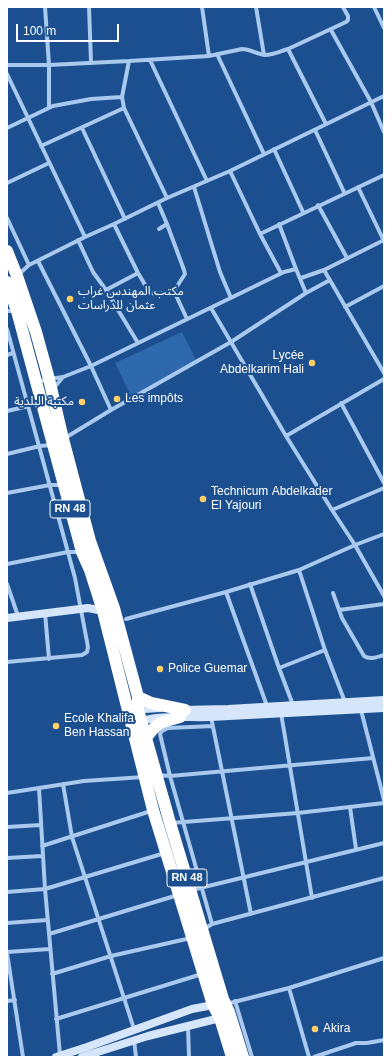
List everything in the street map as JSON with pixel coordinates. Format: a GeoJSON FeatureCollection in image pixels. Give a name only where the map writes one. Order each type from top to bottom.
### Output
{"type":"FeatureCollection","features":[{"type":"Feature","properties":{"kind":"highway","name":"RN 48"},"geometry":{"type":"LineString","coordinates":[[7,251],[12,279],[12,311],[39,395],[58,442],[90,541],[135,718],[144,777],[166,853],[190,891],[207,928],[225,1007],[232,1057]]}},
{"type":"Feature","properties":{"kind":"highway","name":"RN 48"},"geometry":{"type":"LineString","coordinates":[[12,279],[36,332],[49,379],[64,485],[82,552],[108,609],[138,697],[135,718],[146,738],[190,891],[192,938],[203,974],[225,1007],[243,1057]]}},
{"type":"Feature","properties":{"kind":"highway"},"geometry":{"type":"LineString","coordinates":[[138,697],[183,714]]}},
{"type":"Feature","properties":{"kind":"highway"},"geometry":{"type":"LineString","coordinates":[[146,738],[158,724],[183,714]]}},
{"type":"Feature","properties":{"kind":"street"},"geometry":{"type":"LineString","coordinates":[[45,7],[49,65],[49,108]]}},
{"type":"Feature","properties":{"kind":"street"},"geometry":{"type":"LineString","coordinates":[[89,7],[91,62]]}},
{"type":"Feature","properties":{"kind":"street"},"geometry":{"type":"LineString","coordinates":[[202,7],[209,56]]}},
{"type":"Feature","properties":{"kind":"street"},"geometry":{"type":"LineString","coordinates":[[256,7],[264,55]]}},
{"type":"Feature","properties":{"kind":"street"},"geometry":{"type":"LineString","coordinates":[[7,65],[49,65],[209,56],[242,49],[247,49],[264,55],[270,54],[288,49],[331,30],[348,20],[348,16],[343,7]]}},
{"type":"Feature","properties":{"kind":"street"},"geometry":{"type":"LineString","coordinates":[[374,7],[384,28]]}},
{"type":"Feature","properties":{"kind":"street"},"geometry":{"type":"LineString","coordinates":[[331,30],[371,102],[384,132]]}},
{"type":"Feature","properties":{"kind":"street"},"geometry":{"type":"LineString","coordinates":[[288,49],[326,124]]}},
{"type":"Feature","properties":{"kind":"street"},"geometry":{"type":"LineString","coordinates":[[217,54],[264,154]]}},
{"type":"Feature","properties":{"kind":"street"},"geometry":{"type":"LineString","coordinates":[[150,60],[207,181]]}},
{"type":"Feature","properties":{"kind":"street"},"geometry":{"type":"LineString","coordinates":[[129,61],[122,97],[124,108],[167,198]]}},
{"type":"Feature","properties":{"kind":"street"},"geometry":{"type":"LineString","coordinates":[[7,74],[40,146],[85,237]]}},
{"type":"Feature","properties":{"kind":"street"},"geometry":{"type":"LineString","coordinates":[[12,279],[29,266],[78,240],[167,198],[230,171],[384,96]]}},
{"type":"Feature","properties":{"kind":"street"},"geometry":{"type":"LineString","coordinates":[[7,128],[49,108],[72,102],[122,97]]}},
{"type":"Feature","properties":{"kind":"street"},"geometry":{"type":"LineString","coordinates":[[40,146],[124,108]]}},
{"type":"Feature","properties":{"kind":"street"},"geometry":{"type":"LineString","coordinates":[[82,128],[125,219]]}},
{"type":"Feature","properties":{"kind":"street"},"geometry":{"type":"LineString","coordinates":[[315,130],[344,192]]}},
{"type":"Feature","properties":{"kind":"street"},"geometry":{"type":"LineString","coordinates":[[274,149],[303,212]]}},
{"type":"Feature","properties":{"kind":"street"},"geometry":{"type":"LineString","coordinates":[[7,183],[49,163]]}},
{"type":"Feature","properties":{"kind":"street"},"geometry":{"type":"LineString","coordinates":[[230,171],[260,234],[281,273]]}},
{"type":"Feature","properties":{"kind":"street"},"geometry":{"type":"LineString","coordinates":[[260,234],[344,192],[384,174]]}},
{"type":"Feature","properties":{"kind":"street"},"geometry":{"type":"LineString","coordinates":[[194,187],[220,272],[231,298]]}},
{"type":"Feature","properties":{"kind":"street"},"geometry":{"type":"LineString","coordinates":[[301,278],[324,270],[384,241],[358,187]]}},
{"type":"Feature","properties":{"kind":"street"},"geometry":{"type":"LineString","coordinates":[[114,224],[138,273],[150,293],[160,294],[174,291],[184,274],[167,224],[158,203]]}},
{"type":"Feature","properties":{"kind":"street"},"geometry":{"type":"LineString","coordinates":[[318,205],[347,258]]}},
{"type":"Feature","properties":{"kind":"street"},"geometry":{"type":"LineString","coordinates":[[7,218],[9,226],[29,266]]}},
{"type":"Feature","properties":{"kind":"street"},"geometry":{"type":"LineString","coordinates":[[158,229],[167,224]]}},
{"type":"Feature","properties":{"kind":"street"},"geometry":{"type":"LineString","coordinates":[[279,224],[306,293]]}},
{"type":"Feature","properties":{"kind":"street"},"geometry":{"type":"LineString","coordinates":[[78,240],[93,272],[106,290],[138,343]]}},
{"type":"Feature","properties":{"kind":"street"},"geometry":{"type":"LineString","coordinates":[[38,261],[91,366],[111,410]]}},
{"type":"Feature","properties":{"kind":"street"},"geometry":{"type":"LineString","coordinates":[[36,382],[63,377],[91,366],[281,273],[296,269]]}},
{"type":"Feature","properties":{"kind":"street"},"geometry":{"type":"LineString","coordinates":[[324,270],[384,373]]}},
{"type":"Feature","properties":{"kind":"street"},"geometry":{"type":"LineString","coordinates":[[106,290],[138,273]]}},
{"type":"Feature","properties":{"kind":"street"},"geometry":{"type":"LineString","coordinates":[[7,454],[58,442],[231,342],[306,293],[330,280]]}},
{"type":"Feature","properties":{"kind":"street"},"geometry":{"type":"LineString","coordinates":[[345,307],[384,286]]}},
{"type":"Feature","properties":{"kind":"street"},"geometry":{"type":"LineString","coordinates":[[174,291],[187,319]]}},
{"type":"Feature","properties":{"kind":"street"},"geometry":{"type":"LineString","coordinates":[[211,308],[286,436],[355,545],[384,596]]}},
{"type":"Feature","properties":{"kind":"street"},"geometry":{"type":"LineString","coordinates":[[7,329],[75,578],[88,645],[87,652],[82,654],[49,659],[7,662]]}},
{"type":"Feature","properties":{"kind":"street"},"geometry":{"type":"LineString","coordinates":[[7,355],[13,353]]}},
{"type":"Feature","properties":{"kind":"street"},"geometry":{"type":"LineString","coordinates":[[39,395],[52,392],[63,377]]}},
{"type":"Feature","properties":{"kind":"street"},"geometry":{"type":"LineString","coordinates":[[286,436],[384,379]]}},
{"type":"Feature","properties":{"kind":"street"},"geometry":{"type":"LineString","coordinates":[[341,403],[384,483]]}},
{"type":"Feature","properties":{"kind":"street"},"geometry":{"type":"LineString","coordinates":[[7,411],[29,406]]}},
{"type":"Feature","properties":{"kind":"street"},"geometry":{"type":"LineString","coordinates":[[7,493],[50,485],[64,485]]}},
{"type":"Feature","properties":{"kind":"street"},"geometry":{"type":"LineString","coordinates":[[332,510],[384,488]]}},
{"type":"Feature","properties":{"kind":"street"},"geometry":{"type":"LineString","coordinates":[[126,619],[300,570],[355,545],[384,534]]}},
{"type":"Feature","properties":{"kind":"street"},"geometry":{"type":"LineString","coordinates":[[7,564],[68,552],[82,552]]}},
{"type":"Feature","properties":{"kind":"street"},"geometry":{"type":"LineString","coordinates":[[300,570],[325,650],[345,702]]}},
{"type":"Feature","properties":{"kind":"street"},"geometry":{"type":"LineString","coordinates":[[7,584],[18,617]]}},
{"type":"Feature","properties":{"kind":"street"},"geometry":{"type":"LineString","coordinates":[[250,584],[279,668],[294,705]]}},
{"type":"Feature","properties":{"kind":"street"},"geometry":{"type":"LineString","coordinates":[[226,592],[268,707]]}},
{"type":"Feature","properties":{"kind":"street"},"geometry":{"type":"LineString","coordinates":[[333,594],[342,618],[364,656],[366,658],[371,658],[384,655]]}},
{"type":"Feature","properties":{"kind":"street"},"geometry":{"type":"LineString","coordinates":[[339,610],[384,604]]}},
{"type":"Feature","properties":{"kind":"street"},"geometry":{"type":"LineString","coordinates":[[7,618],[82,610],[88,608],[108,609]]}},
{"type":"Feature","properties":{"kind":"street"},"geometry":{"type":"LineString","coordinates":[[45,613],[49,659]]}},
{"type":"Feature","properties":{"kind":"street"},"geometry":{"type":"LineString","coordinates":[[279,668],[325,650]]}},
{"type":"Feature","properties":{"kind":"street"},"geometry":{"type":"LineString","coordinates":[[135,718],[168,717],[183,714],[294,705],[384,700]]}},
{"type":"Feature","properties":{"kind":"street"},"geometry":{"type":"LineString","coordinates":[[183,714],[211,717],[384,708]]}},
{"type":"Feature","properties":{"kind":"street"},"geometry":{"type":"LineString","coordinates":[[170,824],[298,813],[384,802],[382,780],[373,758],[360,709]]}},
{"type":"Feature","properties":{"kind":"street"},"geometry":{"type":"LineString","coordinates":[[281,713],[312,898]]}},
{"type":"Feature","properties":{"kind":"street"},"geometry":{"type":"LineString","coordinates":[[211,717],[251,914]]}},
{"type":"Feature","properties":{"kind":"street"},"geometry":{"type":"LineString","coordinates":[[190,891],[182,822],[160,737],[162,731],[168,728],[213,726]]}},
{"type":"Feature","properties":{"kind":"street"},"geometry":{"type":"LineString","coordinates":[[7,793],[84,781],[157,775],[170,776],[373,758]]}},
{"type":"Feature","properties":{"kind":"street"},"geometry":{"type":"LineString","coordinates":[[63,784],[72,837],[125,998],[134,1030]]}},
{"type":"Feature","properties":{"kind":"street"},"geometry":{"type":"LineString","coordinates":[[39,788],[42,856],[58,1056],[192,1009],[225,1007]]}},
{"type":"Feature","properties":{"kind":"street"},"geometry":{"type":"LineString","coordinates":[[350,807],[356,849]]}},
{"type":"Feature","properties":{"kind":"street"},"geometry":{"type":"LineString","coordinates":[[42,846],[153,810]]}},
{"type":"Feature","properties":{"kind":"street"},"geometry":{"type":"LineString","coordinates":[[7,827],[41,824]]}},
{"type":"Feature","properties":{"kind":"street"},"geometry":{"type":"LineString","coordinates":[[49,934],[243,876],[384,843]]}},
{"type":"Feature","properties":{"kind":"street"},"geometry":{"type":"LineString","coordinates":[[7,892],[45,889],[166,853]]}},
{"type":"Feature","properties":{"kind":"street"},"geometry":{"type":"LineString","coordinates":[[7,858],[42,856]]}},
{"type":"Feature","properties":{"kind":"street"},"geometry":{"type":"LineString","coordinates":[[52,974],[111,956],[192,938],[207,928],[251,914],[384,878]]}},
{"type":"Feature","properties":{"kind":"street"},"geometry":{"type":"LineString","coordinates":[[7,923],[47,920]]}},
{"type":"Feature","properties":{"kind":"street"},"geometry":{"type":"LineString","coordinates":[[23,1057],[7,952],[50,949]]}},
{"type":"Feature","properties":{"kind":"street"},"geometry":{"type":"LineString","coordinates":[[82,1057],[134,1040],[188,1026],[225,1007],[384,958]]}},
{"type":"Feature","properties":{"kind":"street"},"geometry":{"type":"LineString","coordinates":[[56,1019],[203,974]]}},
{"type":"Feature","properties":{"kind":"street"},"geometry":{"type":"LineString","coordinates":[[289,988],[309,1057]]}},
{"type":"Feature","properties":{"kind":"street"},"geometry":{"type":"LineString","coordinates":[[7,1000],[15,1000]]}},
{"type":"Feature","properties":{"kind":"street"},"geometry":{"type":"LineString","coordinates":[[225,1007],[252,1057]]}},
{"type":"Feature","properties":{"kind":"street"},"geometry":{"type":"LineString","coordinates":[[188,1026],[189,1057]]}},
{"type":"Feature","properties":{"kind":"street"},"geometry":{"type":"LineString","coordinates":[[134,1040],[136,1057]]}},
{"type":"Feature","properties":{"kind":"street"},"geometry":{"type":"LineString","coordinates":[[314,1057],[356,1043],[367,1044],[384,1040]]}},
{"type":"Feature","properties":{"kind":"shaded area"},"geometry":{"type":"Polygon","coordinates":[[[182,332],[196,360],[131,396],[115,363],[182,332]]]}},
{"type":"Feature","properties":{"kind":"place","name":"مكتب المهندس غراب عثمان للدراسات"},"geometry":{"type":"Point","coordinates":[70,299]}},
{"type":"Feature","properties":{"kind":"place","name":"Lycée Abdelkarim Hali"},"geometry":{"type":"Point","coordinates":[312,363]}},
{"type":"Feature","properties":{"kind":"place","name":"Les impôts"},"geometry":{"type":"Point","coordinates":[117,399]}},
{"type":"Feature","properties":{"kind":"place","name":"مكتبة البلدية"},"geometry":{"type":"Point","coordinates":[82,402]}},
{"type":"Feature","properties":{"kind":"place","name":"Technicum Abdelkader El Yajouri"},"geometry":{"type":"Point","coordinates":[203,499]}},
{"type":"Feature","properties":{"kind":"place","name":"Police Guemar"},"geometry":{"type":"Point","coordinates":[160,669]}},
{"type":"Feature","properties":{"kind":"place","name":"Ecole Khalifa Ben Hassan"},"geometry":{"type":"Point","coordinates":[56,726]}},
{"type":"Feature","properties":{"kind":"place","name":"Akira"},"geometry":{"type":"Point","coordinates":[315,1029]}}]}
